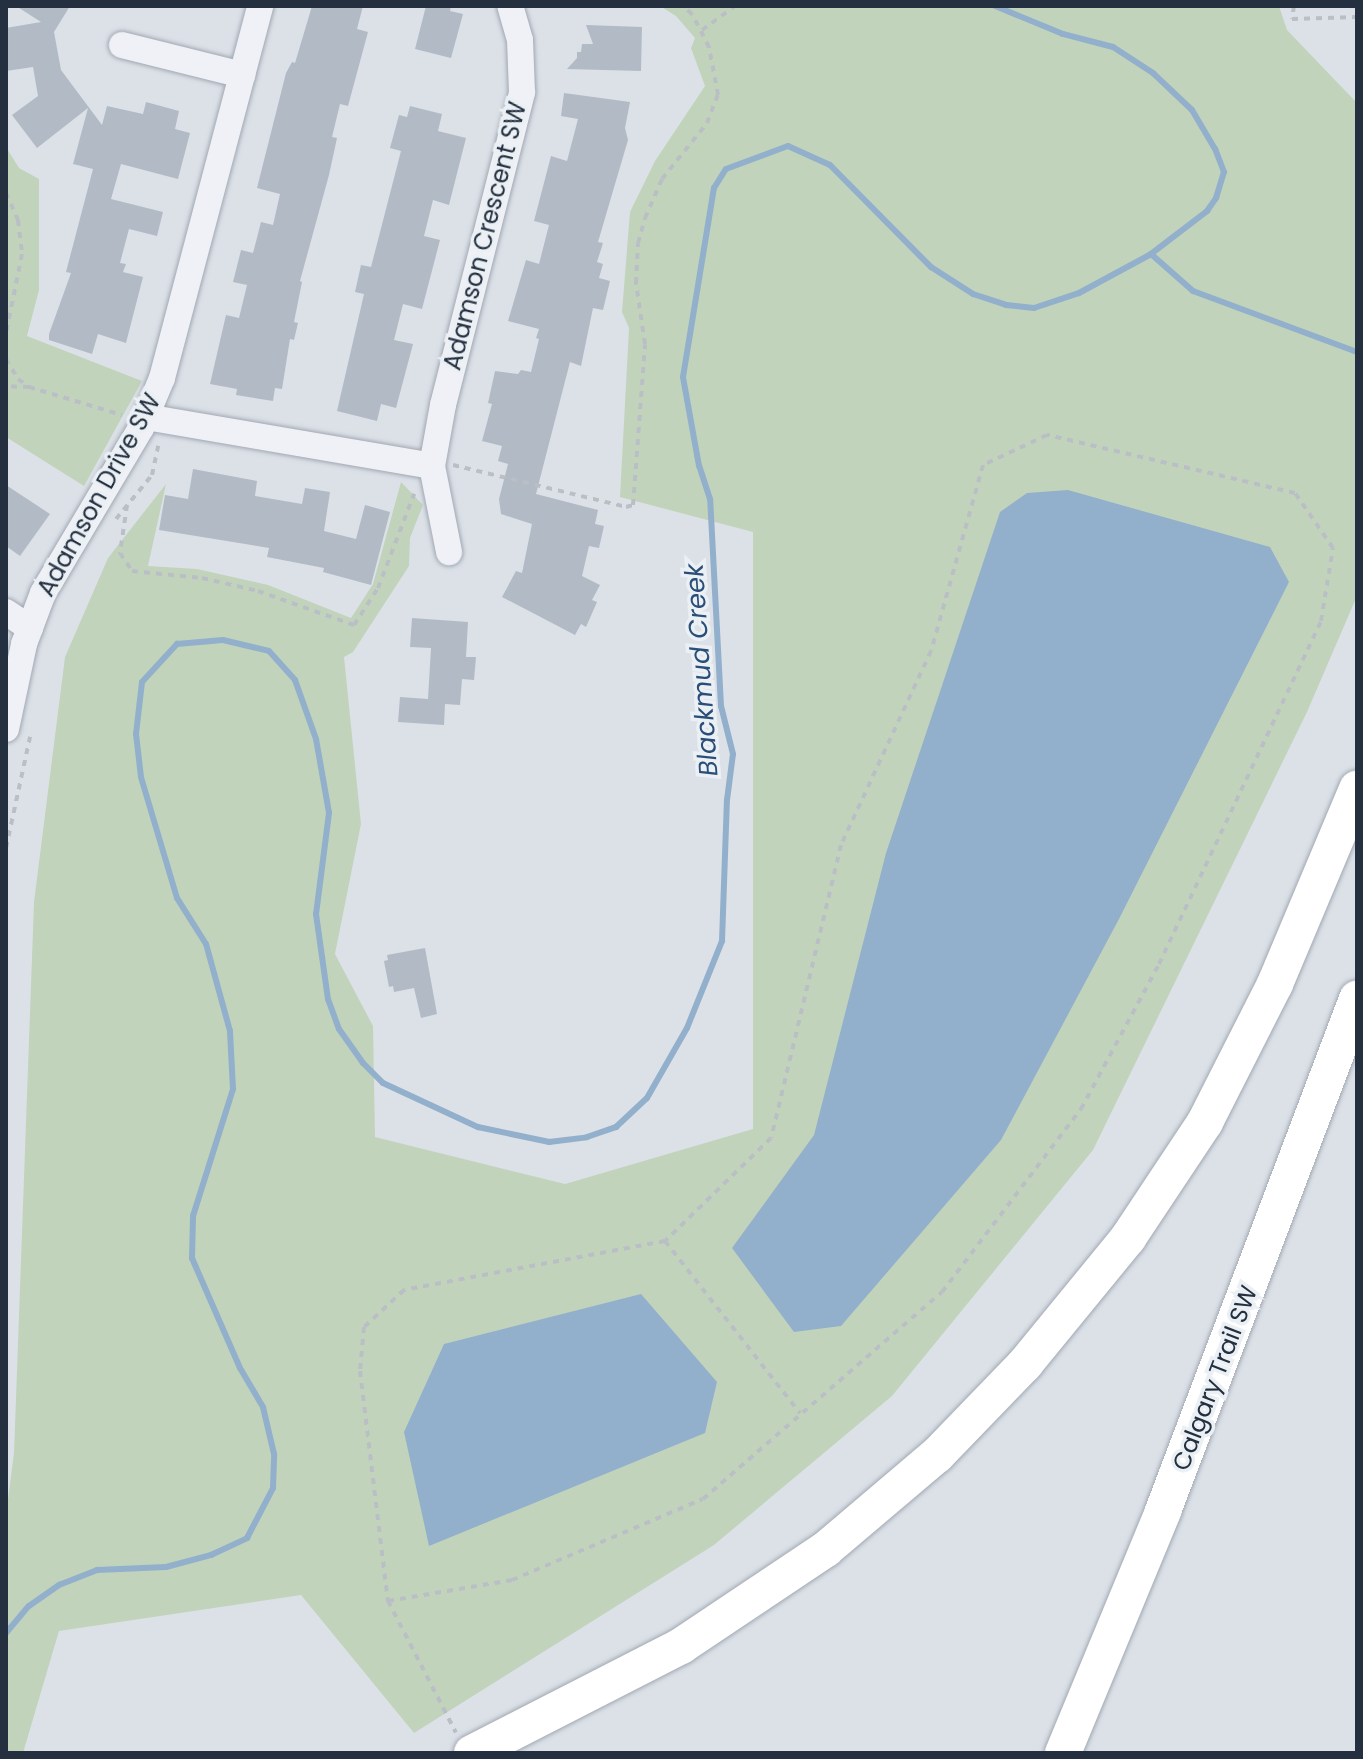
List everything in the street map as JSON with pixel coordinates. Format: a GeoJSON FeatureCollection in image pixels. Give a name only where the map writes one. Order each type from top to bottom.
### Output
{"type":"FeatureCollection","features":[{"type":"Feature","properties":{"kind":"highway"},"geometry":{"type":"LineString","coordinates":[[466,1746],[681,1646],[826,1549],[937,1455],[1025,1364],[1128,1238],[1205,1122],[1275,984],[1357,789]]}},
{"type":"Feature","properties":{"kind":"highway","name":"Calgary Trail SW"},"geometry":{"type":"LineString","coordinates":[[1063,1753],[1163,1511],[1357,999]]}},
{"type":"Feature","properties":{"kind":"street","name":"Adamson Drive SW"},"geometry":{"type":"LineString","coordinates":[[19,728],[30,628],[59,564],[143,425],[176,334],[260,6]]}},
{"type":"Feature","properties":{"kind":"street","name":"Adamson Crescent SW"},"geometry":{"type":"LineString","coordinates":[[449,552],[443,405],[522,92],[520,40],[510,6]]}},
{"type":"Feature","properties":{"kind":"street"},"geometry":{"type":"LineString","coordinates":[[122,45],[242,75]]}},
{"type":"Feature","properties":{"kind":"street"},"geometry":{"type":"LineString","coordinates":[[143,425],[444,466]]}},
{"type":"Feature","properties":{"kind":"street"},"geometry":{"type":"LineString","coordinates":[[6,612],[30,628]]}},
{"type":"Feature","properties":{"kind":"path"},"geometry":{"type":"LineString","coordinates":[[444,466],[626,507],[633,505],[645,344],[636,283],[638,243],[662,179],[707,123],[715,106],[717,81],[701,30],[683,6]]}},
{"type":"Feature","properties":{"kind":"path"},"geometry":{"type":"LineString","coordinates":[[701,30],[735,6]]}},
{"type":"Feature","properties":{"kind":"path"},"geometry":{"type":"LineString","coordinates":[[1294,6],[1292,19],[1357,17]]}},
{"type":"Feature","properties":{"kind":"path"},"geometry":{"type":"LineString","coordinates":[[6,193],[18,220],[22,254],[6,333]]}},
{"type":"Feature","properties":{"kind":"path"},"geometry":{"type":"LineString","coordinates":[[6,359],[18,379],[29,387]]}},
{"type":"Feature","properties":{"kind":"path"},"geometry":{"type":"LineString","coordinates":[[6,386],[29,387],[84,401],[143,425],[159,451],[156,468],[115,521]]}},
{"type":"Feature","properties":{"kind":"path"},"geometry":{"type":"LineString","coordinates":[[388,1601],[512,1580],[703,1499],[942,1292],[1081,1109],[1159,964],[1321,621],[1333,548],[1295,493],[1047,435],[983,465],[931,651],[841,845],[771,1138],[665,1241],[404,1290],[364,1327],[360,1371],[388,1601],[466,1746]]}},
{"type":"Feature","properties":{"kind":"path"},"geometry":{"type":"LineString","coordinates":[[127,505],[120,553],[132,571],[202,578],[258,591],[354,625],[378,588],[411,497],[418,489]]}},
{"type":"Feature","properties":{"kind":"path"},"geometry":{"type":"LineString","coordinates":[[6,848],[19,728]]}},
{"type":"Feature","properties":{"kind":"path"},"geometry":{"type":"LineString","coordinates":[[665,1241],[800,1413]]}},
{"type":"Feature","properties":{"kind":"green space"},"geometry":{"type":"Polygon","coordinates":[[[660,6],[1279,6],[1287,30],[1357,103],[1357,596],[1307,712],[1093,1150],[892,1396],[714,1545],[414,1733],[301,1595],[59,1631],[23,1753],[6,1753],[6,1515],[14,1453],[34,902],[65,657],[108,558],[166,484],[148,566],[197,569],[268,585],[351,618],[373,584],[401,482],[423,505],[410,538],[409,566],[353,652],[344,657],[361,824],[335,954],[373,1026],[375,1137],[565,1184],[753,1129],[753,532],[620,497],[629,328],[622,312],[630,212],[655,161],[705,86],[691,48],[695,38],[676,16],[660,6]]]}},
{"type":"Feature","properties":{"kind":"green space"},"geometry":{"type":"Polygon","coordinates":[[[6,147],[19,168],[39,179],[39,290],[27,336],[142,381],[84,486],[6,437],[6,147]]]}},
{"type":"Feature","properties":{"kind":"water"},"geometry":{"type":"Polygon","coordinates":[[[1068,490],[1270,547],[1289,582],[1119,919],[1001,1140],[841,1326],[794,1332],[732,1248],[814,1135],[886,853],[1000,512],[1027,493],[1068,490]]]}},
{"type":"Feature","properties":{"kind":"water"},"geometry":{"type":"Polygon","coordinates":[[[641,1294],[717,1382],[705,1433],[429,1546],[404,1432],[444,1344],[641,1294]]]}},
{"type":"Feature","properties":{"kind":"building"},"geometry":{"type":"Polygon","coordinates":[[[16,6],[70,6],[54,32],[61,70],[102,125],[107,106],[143,114],[146,102],[179,111],[175,129],[190,133],[178,179],[121,164],[111,199],[163,212],[157,236],[129,229],[120,263],[126,264],[123,272],[143,277],[126,343],[98,334],[92,354],[49,340],[71,273],[66,272],[93,169],[73,164],[88,108],[37,148],[12,115],[38,96],[33,67],[6,71],[6,28],[41,22],[16,6]]]}},
{"type":"Feature","properties":{"kind":"building"},"geometry":{"type":"Polygon","coordinates":[[[312,6],[363,6],[357,29],[368,32],[348,106],[340,104],[332,137],[337,138],[329,175],[300,281],[294,322],[298,323],[294,340],[290,339],[282,389],[275,388],[273,401],[236,395],[237,389],[210,384],[226,315],[239,318],[247,285],[233,282],[241,250],[253,253],[261,222],[273,225],[280,194],[257,188],[286,73],[292,62],[295,63],[312,6]]]}},
{"type":"Feature","properties":{"kind":"building"},"geometry":{"type":"Polygon","coordinates":[[[426,6],[451,6],[450,11],[463,14],[451,58],[415,49],[426,6]]]}},
{"type":"Feature","properties":{"kind":"building"},"geometry":{"type":"Polygon","coordinates":[[[586,25],[642,27],[641,71],[567,69],[577,58],[577,52],[581,52],[582,44],[593,44],[586,25]]]}},
{"type":"Feature","properties":{"kind":"building"},"geometry":{"type":"Polygon","coordinates":[[[564,93],[630,102],[625,128],[628,140],[598,242],[603,243],[597,262],[603,264],[599,278],[610,281],[603,310],[593,308],[581,366],[570,362],[536,494],[598,510],[595,524],[604,526],[599,548],[589,546],[582,576],[600,585],[592,600],[597,602],[586,627],[581,624],[575,635],[502,597],[516,571],[522,573],[532,524],[501,514],[499,499],[508,464],[498,461],[502,446],[482,441],[492,404],[488,403],[495,371],[531,372],[539,339],[536,338],[539,329],[508,321],[526,260],[539,264],[549,225],[534,221],[551,156],[567,161],[578,119],[561,116],[564,93]]]}},
{"type":"Feature","properties":{"kind":"building"},"geometry":{"type":"Polygon","coordinates":[[[410,106],[442,114],[438,131],[466,138],[449,205],[433,200],[424,236],[440,240],[422,309],[403,304],[394,340],[413,344],[396,408],[381,404],[377,421],[337,411],[364,294],[355,292],[361,265],[371,267],[401,151],[390,148],[399,115],[407,117],[410,106]]]}},
{"type":"Feature","properties":{"kind":"building"},"geometry":{"type":"Polygon","coordinates":[[[193,469],[257,481],[255,496],[302,504],[305,488],[330,492],[324,531],[356,539],[365,505],[390,512],[371,585],[323,572],[324,568],[267,557],[269,548],[159,530],[165,495],[188,499],[193,469]]]}},
{"type":"Feature","properties":{"kind":"building"},"geometry":{"type":"Polygon","coordinates":[[[6,485],[50,514],[20,556],[6,546],[6,485]]]}},
{"type":"Feature","properties":{"kind":"building"},"geometry":{"type":"Polygon","coordinates":[[[412,618],[468,622],[466,657],[476,657],[474,680],[462,679],[460,705],[445,704],[444,725],[398,722],[400,697],[428,699],[431,648],[410,647],[412,618]]]}},
{"type":"Feature","properties":{"kind":"building"},"geometry":{"type":"Polygon","coordinates":[[[425,948],[437,1014],[421,1018],[414,988],[394,992],[393,986],[389,987],[384,961],[388,960],[387,955],[425,948]]]}},
{"type":"Feature","properties":{"kind":"waterway","name":"Blackmud Creek"},"geometry":{"type":"LineString","coordinates":[[6,1633],[29,1606],[59,1585],[97,1570],[166,1567],[211,1555],[247,1538],[273,1488],[274,1454],[263,1407],[240,1368],[192,1258],[193,1216],[233,1089],[230,1031],[206,944],[177,898],[141,777],[136,734],[142,682],[177,644],[223,640],[269,651],[295,680],[316,739],[329,813],[316,914],[328,999],[339,1029],[363,1063],[383,1083],[478,1127],[549,1142],[587,1137],[616,1127],[647,1098],[687,1028],[722,941],[727,800],[733,754],[721,706],[710,499],[699,466],[683,377],[714,188],[726,169],[788,146],[830,165],[931,267],[973,294],[1006,305],[1034,308],[1079,293],[1151,254],[1207,211],[1216,198],[1224,172],[1215,149],[1192,110],[1153,73],[1113,47],[1063,34],[995,6]]}},
{"type":"Feature","properties":{"kind":"waterway"},"geometry":{"type":"LineString","coordinates":[[1151,254],[1193,291],[1357,352]]}}]}
